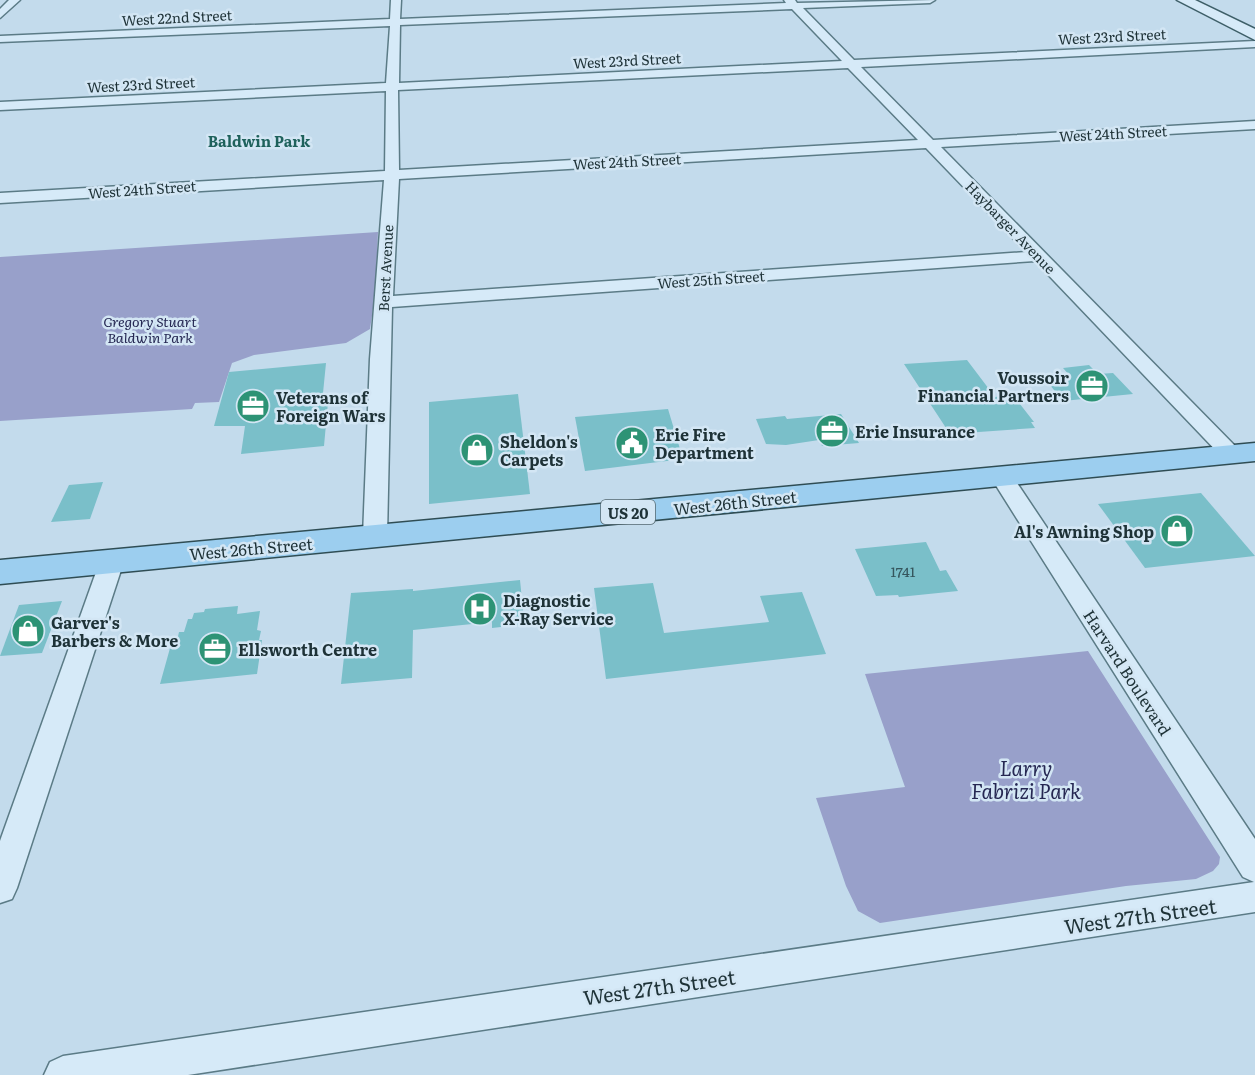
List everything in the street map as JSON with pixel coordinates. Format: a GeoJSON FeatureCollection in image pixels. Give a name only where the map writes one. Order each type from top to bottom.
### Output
{"type":"FeatureCollection","features":[{"type":"Feature","properties":{"kind":"main road","name":"West 26th Street"},"geometry":{"type":"LineString","coordinates":[[0,572],[1244,453]]}},
{"type":"Feature","properties":{"kind":"street"},"geometry":{"type":"LineString","coordinates":[[0,15],[15,0]]}},
{"type":"Feature","properties":{"kind":"street","name":"Berst Avenue"},"geometry":{"type":"LineString","coordinates":[[375,536],[383,302],[392,174],[396,0]]}},
{"type":"Feature","properties":{"kind":"street","name":"West 22nd Street"},"geometry":{"type":"LineString","coordinates":[[0,39],[792,3],[930,0]]}},
{"type":"Feature","properties":{"kind":"street"},"geometry":{"type":"LineString","coordinates":[[1184,0],[1255,35]]}},
{"type":"Feature","properties":{"kind":"street","name":"Haybarger Avenue"},"geometry":{"type":"LineString","coordinates":[[792,3],[1039,256],[1244,453]]}},
{"type":"Feature","properties":{"kind":"street","name":"West 23rd Street"},"geometry":{"type":"LineString","coordinates":[[0,106],[1255,44]]}},
{"type":"Feature","properties":{"kind":"street","name":"West 24th Street"},"geometry":{"type":"LineString","coordinates":[[0,198],[1255,125]]}},
{"type":"Feature","properties":{"kind":"street","name":"West 25th Street"},"geometry":{"type":"LineString","coordinates":[[383,302],[1039,256]]}},
{"type":"Feature","properties":{"kind":"street","name":"Harvard Boulevard"},"geometry":{"type":"LineString","coordinates":[[1001,476],[1255,867]]}},
{"type":"Feature","properties":{"kind":"street"},"geometry":{"type":"LineString","coordinates":[[0,888],[112,561]]}},
{"type":"Feature","properties":{"kind":"street","name":"West 27th Street"},"geometry":{"type":"LineString","coordinates":[[63,1075],[1255,897]]}},
{"type":"Feature","properties":{"kind":"green space","name":"Gregory Stuart Baldwin Park"},"geometry":{"type":"Polygon","coordinates":[[[378,232],[375,295],[370,329],[346,343],[254,355],[232,363],[219,402],[195,403],[192,409],[0,421],[0,257],[378,232]]]}},
{"type":"Feature","properties":{"kind":"green space","name":"Larry Fabrizi Park"},"geometry":{"type":"Polygon","coordinates":[[[1088,651],[1220,857],[1219,864],[1213,871],[1196,879],[1126,886],[880,923],[858,911],[846,886],[816,798],[905,787],[865,674],[1088,651]]]}},
{"type":"Feature","properties":{"kind":"building"},"geometry":{"type":"Polygon","coordinates":[[[967,360],[995,397],[1004,396],[1008,400],[1016,399],[1034,422],[1031,422],[1035,428],[950,434],[904,364],[967,360]]]}},
{"type":"Feature","properties":{"kind":"building"},"geometry":{"type":"Polygon","coordinates":[[[326,363],[322,403],[328,402],[324,446],[241,454],[245,426],[214,426],[229,372],[326,363]]]}},
{"type":"Feature","properties":{"kind":"building"},"geometry":{"type":"Polygon","coordinates":[[[1089,365],[1098,374],[1113,373],[1133,394],[1063,401],[1045,379],[1070,376],[1063,368],[1089,365]]]}},
{"type":"Feature","properties":{"kind":"building"},"geometry":{"type":"Polygon","coordinates":[[[518,394],[530,494],[429,504],[429,402],[518,394]]]}},
{"type":"Feature","properties":{"kind":"building"},"geometry":{"type":"Polygon","coordinates":[[[668,409],[683,459],[585,471],[575,417],[668,409]]]}},
{"type":"Feature","properties":{"kind":"building"},"geometry":{"type":"Polygon","coordinates":[[[841,414],[859,443],[822,446],[819,440],[786,445],[766,444],[756,419],[785,416],[787,419],[841,414]]]}},
{"type":"Feature","properties":{"kind":"building"},"geometry":{"type":"Polygon","coordinates":[[[103,482],[90,519],[51,522],[69,485],[103,482]]]}},
{"type":"Feature","properties":{"kind":"building"},"geometry":{"type":"Polygon","coordinates":[[[1201,493],[1255,556],[1145,568],[1098,504],[1201,493]]]}},
{"type":"Feature","properties":{"kind":"building"},"geometry":{"type":"Polygon","coordinates":[[[926,542],[940,571],[946,570],[958,591],[899,597],[898,595],[876,596],[855,549],[926,542]]]}},
{"type":"Feature","properties":{"kind":"building"},"geometry":{"type":"Polygon","coordinates":[[[520,580],[524,620],[520,620],[520,625],[492,628],[492,622],[413,630],[412,678],[341,684],[351,593],[413,589],[413,591],[520,580]]]}},
{"type":"Feature","properties":{"kind":"building"},"geometry":{"type":"Polygon","coordinates":[[[653,583],[664,633],[769,622],[760,596],[802,592],[826,654],[606,679],[594,588],[653,583]]]}},
{"type":"Feature","properties":{"kind":"building"},"geometry":{"type":"Polygon","coordinates":[[[62,601],[42,653],[0,656],[19,605],[62,601]]]}},
{"type":"Feature","properties":{"kind":"building"},"geometry":{"type":"Polygon","coordinates":[[[238,606],[237,614],[260,611],[257,630],[261,631],[259,640],[262,640],[257,674],[160,684],[172,641],[177,641],[179,632],[184,632],[188,619],[192,619],[194,613],[204,612],[205,609],[238,606]]]}},
{"type":"Feature","properties":{"kind":"place","name":"Voussoir Financial Partners"},"geometry":{"type":"Point","coordinates":[1092,386]}},
{"type":"Feature","properties":{"kind":"place","name":"Veterans of Foreign Wars"},"geometry":{"type":"Point","coordinates":[253,406]}},
{"type":"Feature","properties":{"kind":"place","name":"Erie Insurance"},"geometry":{"type":"Point","coordinates":[832,431]}},
{"type":"Feature","properties":{"kind":"place","name":"Erie Fire Department"},"geometry":{"type":"Point","coordinates":[632,443]}},
{"type":"Feature","properties":{"kind":"place","name":"Sheldon's Carpets"},"geometry":{"type":"Point","coordinates":[477,450]}},
{"type":"Feature","properties":{"kind":"place","name":"Al's Awning Shop"},"geometry":{"type":"Point","coordinates":[1177,531]}},
{"type":"Feature","properties":{"kind":"place","name":"Diagnostic X-Ray Service"},"geometry":{"type":"Point","coordinates":[480,609]}},
{"type":"Feature","properties":{"kind":"place","name":"Garver's Barbers & More"},"geometry":{"type":"Point","coordinates":[28,631]}},
{"type":"Feature","properties":{"kind":"place","name":"Ellsworth Centre"},"geometry":{"type":"Point","coordinates":[215,649]}},
{"type":"Feature","properties":{"kind":"district","name":"Baldwin Park"},"geometry":{"type":"Point","coordinates":[259,140]}}]}
